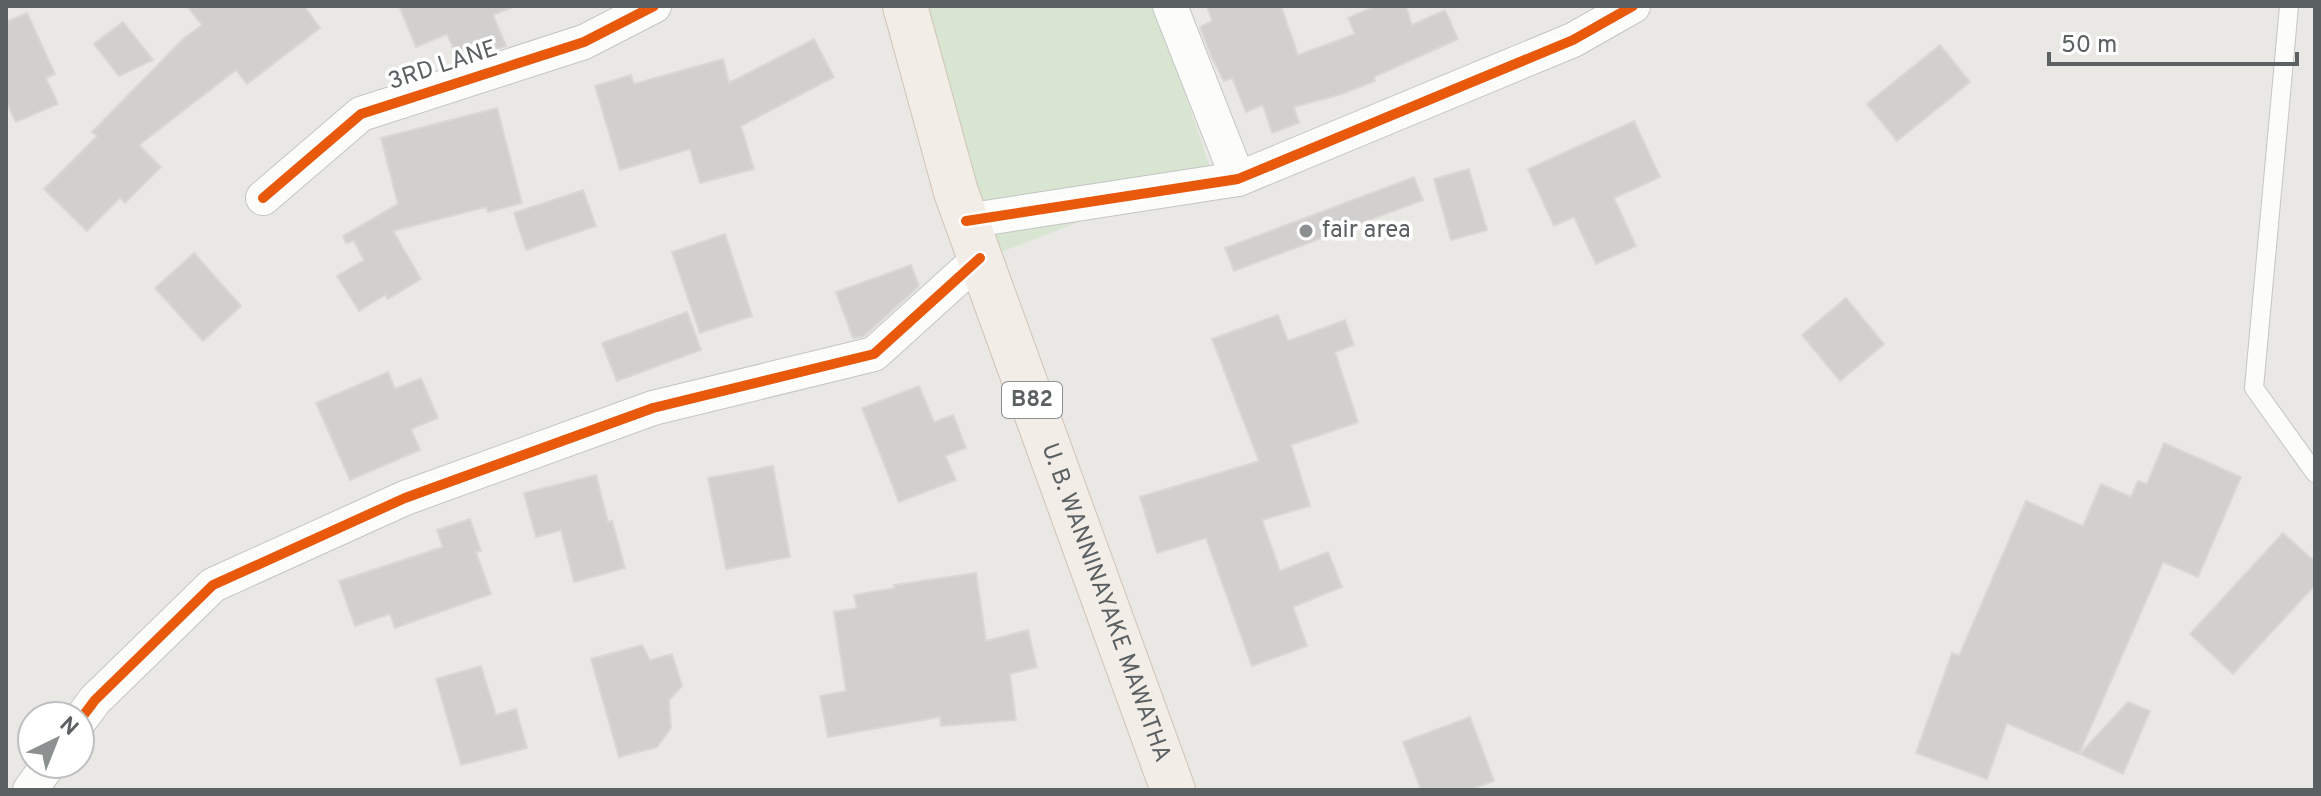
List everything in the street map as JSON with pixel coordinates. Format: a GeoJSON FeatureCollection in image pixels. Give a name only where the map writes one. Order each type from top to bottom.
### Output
{"type":"FeatureCollection","features":[{"type":"Feature","properties":{"kind":"main road","name":"U. B. WANNINAYAKE MAWATHA"},"geometry":{"type":"LineString","coordinates":[[905,6],[973,239],[1173,790]]}},
{"type":"Feature","properties":{"kind":"street","name":"3RD LANE"},"geometry":{"type":"LineString","coordinates":[[263,198],[361,114],[584,42],[654,6]]}},
{"type":"Feature","properties":{"kind":"street"},"geometry":{"type":"LineString","coordinates":[[1170,6],[1238,179]]}},
{"type":"Feature","properties":{"kind":"street"},"geometry":{"type":"LineString","coordinates":[[95,700],[213,585],[405,498],[653,408],[874,354],[973,239],[1238,179],[1573,40],[1633,6]]}},
{"type":"Feature","properties":{"kind":"lane"},"geometry":{"type":"LineString","coordinates":[[2289,6],[2254,388],[2315,473]]}},
{"type":"Feature","properties":{"kind":"green space"},"geometry":{"type":"Polygon","coordinates":[[[912,6],[1156,6],[1211,171],[991,256],[912,6]]]}},
{"type":"Feature","properties":{"kind":"building"},"geometry":{"type":"Polygon","coordinates":[[[187,6],[304,6],[320,28],[247,84],[236,70],[139,145],[161,167],[125,203],[120,198],[87,231],[44,189],[97,136],[92,132],[184,38],[202,25],[187,6]]]}},
{"type":"Feature","properties":{"kind":"building"},"geometry":{"type":"Polygon","coordinates":[[[399,6],[513,6],[493,15],[506,46],[459,61],[447,34],[416,47],[399,6]]]}},
{"type":"Feature","properties":{"kind":"building"},"geometry":{"type":"Polygon","coordinates":[[[1207,6],[1281,6],[1298,55],[1355,34],[1348,18],[1375,6],[1406,6],[1412,25],[1445,10],[1458,39],[1374,77],[1375,81],[1294,107],[1299,123],[1272,133],[1263,105],[1246,112],[1232,78],[1224,81],[1212,58],[1200,27],[1212,21],[1207,6]]]}},
{"type":"Feature","properties":{"kind":"building"},"geometry":{"type":"Polygon","coordinates":[[[27,13],[55,74],[46,78],[58,104],[16,122],[6,101],[6,22],[27,13]]]}},
{"type":"Feature","properties":{"kind":"building"},"geometry":{"type":"Polygon","coordinates":[[[123,22],[153,60],[119,76],[94,44],[123,22]]]}},
{"type":"Feature","properties":{"kind":"building"},"geometry":{"type":"Polygon","coordinates":[[[814,39],[834,77],[741,126],[754,169],[700,183],[690,149],[620,170],[595,86],[631,75],[634,84],[723,59],[729,83],[814,39]]]}},
{"type":"Feature","properties":{"kind":"building"},"geometry":{"type":"Polygon","coordinates":[[[1940,45],[1970,82],[1897,141],[1867,104],[1940,45]]]}},
{"type":"Feature","properties":{"kind":"building"},"geometry":{"type":"Polygon","coordinates":[[[497,108],[522,203],[488,212],[486,207],[393,231],[421,279],[388,299],[385,295],[359,311],[337,276],[364,260],[354,241],[346,243],[343,236],[398,204],[381,138],[497,108]]]}},
{"type":"Feature","properties":{"kind":"building"},"geometry":{"type":"Polygon","coordinates":[[[1634,121],[1660,177],[1614,198],[1636,246],[1596,264],[1574,217],[1554,226],[1528,169],[1634,121]]]}},
{"type":"Feature","properties":{"kind":"building"},"geometry":{"type":"Polygon","coordinates":[[[1469,169],[1487,230],[1451,240],[1434,179],[1469,169]]]}},
{"type":"Feature","properties":{"kind":"building","name":"fair area"},"geometry":{"type":"Polygon","coordinates":[[[1414,177],[1423,200],[1234,271],[1225,248],[1414,177]]]}},
{"type":"Feature","properties":{"kind":"building"},"geometry":{"type":"Polygon","coordinates":[[[583,190],[596,226],[526,250],[514,213],[583,190]]]}},
{"type":"Feature","properties":{"kind":"building"},"geometry":{"type":"Polygon","coordinates":[[[725,234],[752,316],[700,333],[672,252],[725,234]]]}},
{"type":"Feature","properties":{"kind":"building"},"geometry":{"type":"Polygon","coordinates":[[[194,253],[241,306],[203,341],[155,288],[194,253]]]}},
{"type":"Feature","properties":{"kind":"building"},"geometry":{"type":"Polygon","coordinates":[[[911,265],[919,286],[864,336],[853,338],[836,292],[911,265]]]}},
{"type":"Feature","properties":{"kind":"building"},"geometry":{"type":"Polygon","coordinates":[[[1846,298],[1884,344],[1840,381],[1802,335],[1846,298]]]}},
{"type":"Feature","properties":{"kind":"building"},"geometry":{"type":"Polygon","coordinates":[[[687,312],[701,350],[617,381],[602,343],[687,312]]]}},
{"type":"Feature","properties":{"kind":"building"},"geometry":{"type":"Polygon","coordinates":[[[1278,315],[1288,341],[1345,320],[1354,345],[1335,352],[1358,422],[1291,445],[1310,506],[1262,520],[1280,571],[1328,552],[1342,587],[1293,607],[1307,646],[1252,666],[1206,538],[1157,553],[1140,497],[1259,461],[1212,339],[1278,315]]]}},
{"type":"Feature","properties":{"kind":"building"},"geometry":{"type":"Polygon","coordinates":[[[388,372],[395,389],[421,378],[438,418],[411,429],[420,450],[350,480],[316,403],[388,372]]]}},
{"type":"Feature","properties":{"kind":"building"},"geometry":{"type":"Polygon","coordinates":[[[919,386],[934,422],[953,415],[966,448],[945,456],[956,480],[899,502],[862,408],[919,386]]]}},
{"type":"Feature","properties":{"kind":"building"},"geometry":{"type":"Polygon","coordinates":[[[2164,443],[2241,477],[2198,577],[2163,562],[2079,754],[2007,723],[1987,779],[1916,753],[1952,653],[1959,656],[2026,501],[2083,526],[2101,484],[2131,497],[2138,481],[2147,484],[2164,443]]]}},
{"type":"Feature","properties":{"kind":"building"},"geometry":{"type":"Polygon","coordinates":[[[773,466],[790,557],[726,569],[708,478],[773,466]]]}},
{"type":"Feature","properties":{"kind":"building"},"geometry":{"type":"Polygon","coordinates":[[[596,475],[608,522],[612,521],[625,568],[574,582],[561,530],[536,537],[524,493],[596,475]]]}},
{"type":"Feature","properties":{"kind":"building"},"geometry":{"type":"Polygon","coordinates":[[[470,519],[481,551],[476,552],[491,594],[395,628],[390,614],[355,626],[339,581],[443,547],[437,530],[470,519]]]}},
{"type":"Feature","properties":{"kind":"building"},"geometry":{"type":"Polygon","coordinates":[[[2283,533],[2315,562],[2315,585],[2233,674],[2190,634],[2283,533]]]}},
{"type":"Feature","properties":{"kind":"building"},"geometry":{"type":"Polygon","coordinates":[[[976,573],[986,641],[1028,630],[1037,667],[1010,674],[1016,720],[941,726],[940,717],[828,737],[820,696],[846,691],[834,612],[857,608],[854,595],[895,588],[894,585],[976,573]]]}},
{"type":"Feature","properties":{"kind":"building"},"geometry":{"type":"Polygon","coordinates":[[[642,645],[650,660],[672,654],[682,686],[669,700],[671,728],[657,747],[619,757],[591,659],[642,645]]]}},
{"type":"Feature","properties":{"kind":"building"},"geometry":{"type":"Polygon","coordinates":[[[481,666],[496,715],[516,709],[527,748],[461,765],[436,679],[481,666]]]}},
{"type":"Feature","properties":{"kind":"building"},"geometry":{"type":"Polygon","coordinates":[[[2128,702],[2150,711],[2123,774],[2080,754],[2128,702]]]}},
{"type":"Feature","properties":{"kind":"building"},"geometry":{"type":"Polygon","coordinates":[[[1470,717],[1494,781],[1470,790],[1421,790],[1403,742],[1470,717]]]}},
{"type":"Feature","properties":{"kind":"cycle path"},"geometry":{"type":"LineString","coordinates":[[263,198],[361,114],[584,42],[654,6]]}},
{"type":"Feature","properties":{"kind":"cycle path"},"geometry":{"type":"LineString","coordinates":[[966,221],[1238,179],[1573,40],[1633,6]]}},
{"type":"Feature","properties":{"kind":"cycle path"},"geometry":{"type":"LineString","coordinates":[[95,700],[213,585],[405,498],[653,408],[874,354],[980,258]]}},
{"type":"Feature","properties":{"kind":"place","name":"fair area"},"geometry":{"type":"Point","coordinates":[1306,231]}}]}
